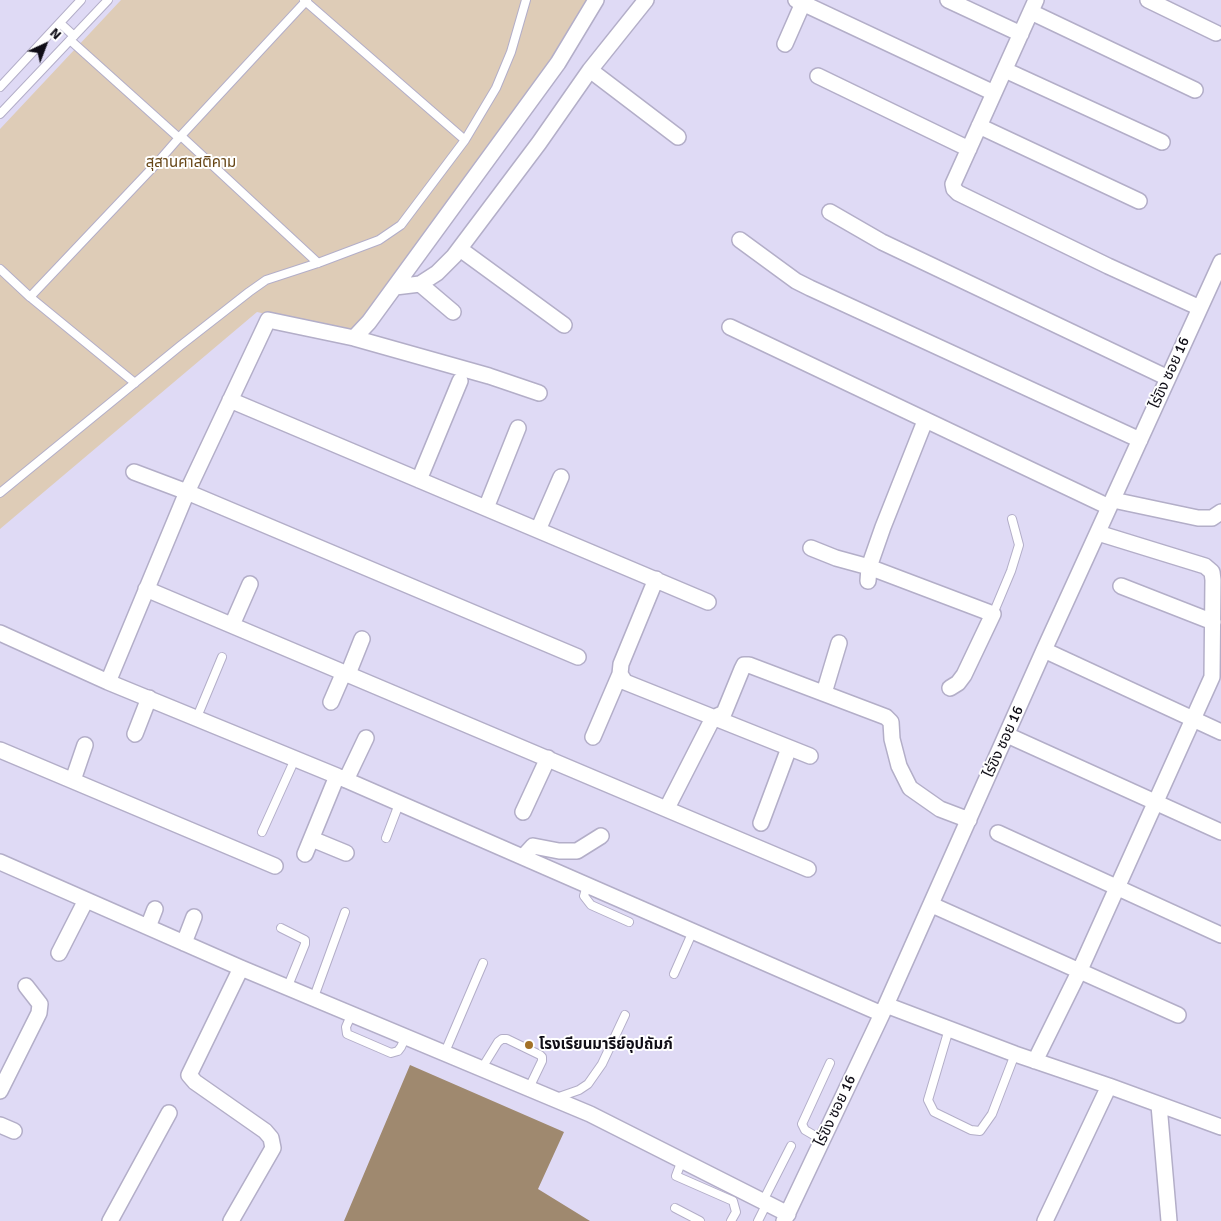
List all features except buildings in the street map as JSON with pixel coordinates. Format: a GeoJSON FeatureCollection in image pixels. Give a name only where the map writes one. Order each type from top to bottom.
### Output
{"type":"FeatureCollection","features":[{"type":"Feature","properties":{"kind":"street"},"geometry":{"type":"LineString","coordinates":[[354,338],[369,322],[395,287],[558,63],[596,0]]}},
{"type":"Feature","properties":{"kind":"street"},"geometry":{"type":"LineString","coordinates":[[395,287],[420,284],[437,274],[460,249],[590,70],[646,0]]}},
{"type":"Feature","properties":{"kind":"street"},"geometry":{"type":"LineString","coordinates":[[948,0],[1021,34]]}},
{"type":"Feature","properties":{"kind":"street"},"geometry":{"type":"LineString","coordinates":[[1148,0],[1216,33]]}},
{"type":"Feature","properties":{"kind":"street"},"geometry":{"type":"LineString","coordinates":[[785,44],[799,2],[994,93]]}},
{"type":"Feature","properties":{"kind":"street"},"geometry":{"type":"LineString","coordinates":[[1195,90],[1034,6],[953,184],[954,189],[958,193],[1108,266],[1200,308]]}},
{"type":"Feature","properties":{"kind":"street"},"geometry":{"type":"LineString","coordinates":[[590,70],[678,137]]}},
{"type":"Feature","properties":{"kind":"street"},"geometry":{"type":"LineString","coordinates":[[1005,70],[1162,142]]}},
{"type":"Feature","properties":{"kind":"street"},"geometry":{"type":"LineString","coordinates":[[818,76],[969,149]]}},
{"type":"Feature","properties":{"kind":"street"},"geometry":{"type":"LineString","coordinates":[[980,126],[1138,201]]}},
{"type":"Feature","properties":{"kind":"street"},"geometry":{"type":"LineString","coordinates":[[830,212],[882,242],[1168,378]]}},
{"type":"Feature","properties":{"kind":"street"},"geometry":{"type":"LineString","coordinates":[[740,240],[796,281],[1140,440]]}},
{"type":"Feature","properties":{"kind":"street"},"geometry":{"type":"LineString","coordinates":[[460,249],[564,325]]}},
{"type":"Feature","properties":{"kind":"street","name":"ไร่ขิง ซอย 16"},"geometry":{"type":"LineString","coordinates":[[786,1217],[932,905],[1044,650],[1221,262]]}},
{"type":"Feature","properties":{"kind":"street"},"geometry":{"type":"LineString","coordinates":[[420,284],[452,312]]}},
{"type":"Feature","properties":{"kind":"street"},"geometry":{"type":"LineString","coordinates":[[108,682],[187,492],[268,320],[354,338],[489,376],[539,393]]}},
{"type":"Feature","properties":{"kind":"street"},"geometry":{"type":"LineString","coordinates":[[730,327],[925,421],[1111,504],[1198,518],[1212,518],[1221,512]]}},
{"type":"Feature","properties":{"kind":"street"},"geometry":{"type":"LineString","coordinates":[[419,480],[460,381]]}},
{"type":"Feature","properties":{"kind":"street"},"geometry":{"type":"LineString","coordinates":[[230,400],[708,602]]}},
{"type":"Feature","properties":{"kind":"street"},"geometry":{"type":"LineString","coordinates":[[869,574],[883,527],[925,421]]}},
{"type":"Feature","properties":{"kind":"street"},"geometry":{"type":"LineString","coordinates":[[486,508],[518,428]]}},
{"type":"Feature","properties":{"kind":"street"},"geometry":{"type":"LineString","coordinates":[[134,472],[187,492],[578,657]]}},
{"type":"Feature","properties":{"kind":"street"},"geometry":{"type":"LineString","coordinates":[[538,530],[561,477]]}},
{"type":"Feature","properties":{"kind":"street"},"geometry":{"type":"LineString","coordinates":[[1035,1062],[1079,972],[1212,677],[1212,572],[1205,566],[1098,533]]}},
{"type":"Feature","properties":{"kind":"street"},"geometry":{"type":"LineString","coordinates":[[812,548],[869,574],[993,614],[964,675],[958,683],[950,688]]}},
{"type":"Feature","properties":{"kind":"street"},"geometry":{"type":"LineString","coordinates":[[593,737],[620,674],[621,664],[656,580]]}},
{"type":"Feature","properties":{"kind":"street"},"geometry":{"type":"LineString","coordinates":[[232,625],[250,584]]}},
{"type":"Feature","properties":{"kind":"street"},"geometry":{"type":"LineString","coordinates":[[1121,586],[1213,622]]}},
{"type":"Feature","properties":{"kind":"street"},"geometry":{"type":"LineString","coordinates":[[146,588],[808,869]]}},
{"type":"Feature","properties":{"kind":"street"},"geometry":{"type":"LineString","coordinates":[[0,634],[108,682],[342,778],[693,931],[884,1010],[949,1029],[1035,1062],[1109,1086],[1221,1127]]}},
{"type":"Feature","properties":{"kind":"street"},"geometry":{"type":"LineString","coordinates":[[331,702],[362,638]]}},
{"type":"Feature","properties":{"kind":"street"},"geometry":{"type":"LineString","coordinates":[[824,694],[839,643]]}},
{"type":"Feature","properties":{"kind":"street"},"geometry":{"type":"LineString","coordinates":[[1044,650],[1221,732]]}},
{"type":"Feature","properties":{"kind":"street"},"geometry":{"type":"LineString","coordinates":[[666,808],[713,718],[724,713],[744,665],[749,665],[889,720],[899,766],[910,788],[940,809],[969,820]]}},
{"type":"Feature","properties":{"kind":"street"},"geometry":{"type":"LineString","coordinates":[[620,674],[625,682],[810,756]]}},
{"type":"Feature","properties":{"kind":"street"},"geometry":{"type":"LineString","coordinates":[[135,734],[149,698]]}},
{"type":"Feature","properties":{"kind":"street"},"geometry":{"type":"LineString","coordinates":[[1007,735],[1221,832]]}},
{"type":"Feature","properties":{"kind":"street"},"geometry":{"type":"LineString","coordinates":[[305,854],[342,778],[366,738]]}},
{"type":"Feature","properties":{"kind":"street"},"geometry":{"type":"LineString","coordinates":[[72,780],[85,745]]}},
{"type":"Feature","properties":{"kind":"street"},"geometry":{"type":"LineString","coordinates":[[761,823],[789,748]]}},
{"type":"Feature","properties":{"kind":"street"},"geometry":{"type":"LineString","coordinates":[[0,750],[275,866]]}},
{"type":"Feature","properties":{"kind":"street"},"geometry":{"type":"LineString","coordinates":[[523,812],[548,758]]}},
{"type":"Feature","properties":{"kind":"street"},"geometry":{"type":"LineString","coordinates":[[998,832],[1221,935]]}},
{"type":"Feature","properties":{"kind":"street"},"geometry":{"type":"LineString","coordinates":[[523,857],[533,846],[559,851],[577,851],[601,836]]}},
{"type":"Feature","properties":{"kind":"street"},"geometry":{"type":"LineString","coordinates":[[312,838],[346,854]]}},
{"type":"Feature","properties":{"kind":"street"},"geometry":{"type":"LineString","coordinates":[[0,862],[241,968],[288,986],[590,1114],[765,1202],[786,1217]]}},
{"type":"Feature","properties":{"kind":"street"},"geometry":{"type":"LineString","coordinates":[[59,953],[86,900]]}},
{"type":"Feature","properties":{"kind":"street"},"geometry":{"type":"LineString","coordinates":[[932,905],[1178,1015]]}},
{"type":"Feature","properties":{"kind":"street"},"geometry":{"type":"LineString","coordinates":[[148,927],[155,909]]}},
{"type":"Feature","properties":{"kind":"street"},"geometry":{"type":"LineString","coordinates":[[184,943],[194,917]]}},
{"type":"Feature","properties":{"kind":"street"},"geometry":{"type":"LineString","coordinates":[[231,1221],[273,1148],[271,1138],[265,1131],[195,1082],[190,1075],[241,968]]}},
{"type":"Feature","properties":{"kind":"street"},"geometry":{"type":"LineString","coordinates":[[0,1091],[39,1013],[40,1004],[26,986]]}},
{"type":"Feature","properties":{"kind":"street"},"geometry":{"type":"LineString","coordinates":[[1044,1221],[1109,1086]]}},
{"type":"Feature","properties":{"kind":"street"},"geometry":{"type":"LineString","coordinates":[[1159,1105],[1170,1221]]}},
{"type":"Feature","properties":{"kind":"street"},"geometry":{"type":"LineString","coordinates":[[110,1221],[169,1113]]}},
{"type":"Feature","properties":{"kind":"street"},"geometry":{"type":"LineString","coordinates":[[0,1125],[14,1131]]}},
{"type":"Feature","properties":{"kind":"lane"},"geometry":{"type":"LineString","coordinates":[[0,87],[81,0]]}},
{"type":"Feature","properties":{"kind":"lane"},"geometry":{"type":"LineString","coordinates":[[0,114],[108,0]]}},
{"type":"Feature","properties":{"kind":"lane"},"geometry":{"type":"LineString","coordinates":[[0,493],[254,288],[266,280],[318,264],[379,240],[401,225],[465,140],[496,88],[511,52],[526,0]]}},
{"type":"Feature","properties":{"kind":"lane"},"geometry":{"type":"LineString","coordinates":[[30,297],[157,163],[306,1],[465,140]]}},
{"type":"Feature","properties":{"kind":"lane"},"geometry":{"type":"LineString","coordinates":[[60,23],[72,38],[318,264]]}},
{"type":"Feature","properties":{"kind":"lane"},"geometry":{"type":"LineString","coordinates":[[0,269],[30,297],[135,383]]}},
{"type":"Feature","properties":{"kind":"lane"},"geometry":{"type":"LineString","coordinates":[[993,614],[1011,571],[1019,545],[1012,519]]}},
{"type":"Feature","properties":{"kind":"lane"},"geometry":{"type":"LineString","coordinates":[[197,717],[222,657]]}},
{"type":"Feature","properties":{"kind":"lane"},"geometry":{"type":"LineString","coordinates":[[262,832],[295,759]]}},
{"type":"Feature","properties":{"kind":"lane"},"geometry":{"type":"LineString","coordinates":[[386,838],[399,804]]}},
{"type":"Feature","properties":{"kind":"lane"},"geometry":{"type":"LineString","coordinates":[[587,885],[584,896],[591,905],[629,922]]}},
{"type":"Feature","properties":{"kind":"lane"},"geometry":{"type":"LineString","coordinates":[[314,997],[345,912]]}},
{"type":"Feature","properties":{"kind":"lane"},"geometry":{"type":"LineString","coordinates":[[281,928],[305,940],[288,986]]}},
{"type":"Feature","properties":{"kind":"lane"},"geometry":{"type":"LineString","coordinates":[[674,974],[693,931]]}},
{"type":"Feature","properties":{"kind":"lane"},"geometry":{"type":"LineString","coordinates":[[444,1052],[482,963]]}},
{"type":"Feature","properties":{"kind":"lane"},"geometry":{"type":"LineString","coordinates":[[352,1013],[346,1027],[347,1034],[391,1053],[398,1051],[406,1036]]}},
{"type":"Feature","properties":{"kind":"lane"},"geometry":{"type":"LineString","coordinates":[[555,1099],[579,1090],[588,1084],[602,1064],[625,1015]]}},
{"type":"Feature","properties":{"kind":"lane"},"geometry":{"type":"LineString","coordinates":[[949,1029],[928,1100],[934,1112],[971,1130],[980,1131],[992,1114],[1015,1054]]}},
{"type":"Feature","properties":{"kind":"lane"},"geometry":{"type":"LineString","coordinates":[[482,1068],[498,1042],[502,1039],[507,1039],[542,1057],[542,1061],[529,1088]]}},
{"type":"Feature","properties":{"kind":"lane"},"geometry":{"type":"LineString","coordinates":[[822,1140],[805,1130],[802,1124],[830,1063]]}},
{"type":"Feature","properties":{"kind":"lane"},"geometry":{"type":"LineString","coordinates":[[758,1221],[791,1146]]}},
{"type":"Feature","properties":{"kind":"lane"},"geometry":{"type":"LineString","coordinates":[[682,1160],[676,1176],[733,1201],[736,1212],[731,1221]]}},
{"type":"Feature","properties":{"kind":"lane"},"geometry":{"type":"LineString","coordinates":[[675,1208],[700,1221]]}},
{"type":"Feature","properties":{"kind":"green space","name":"สุสานศาสติคาม"},"geometry":{"type":"Polygon","coordinates":[[[121,0],[592,0],[572,38],[363,326],[348,333],[257,312],[0,529],[0,129],[121,0]]]}},
{"type":"Feature","properties":{"kind":"shaded area"},"geometry":{"type":"Polygon","coordinates":[[[410,1065],[564,1132],[538,1189],[590,1221],[344,1221],[410,1065]]]}},
{"type":"Feature","properties":{"kind":"place","name":"โรงเรียนมารีย์อุปถัมภ์"},"geometry":{"type":"Point","coordinates":[529,1045]}}]}
